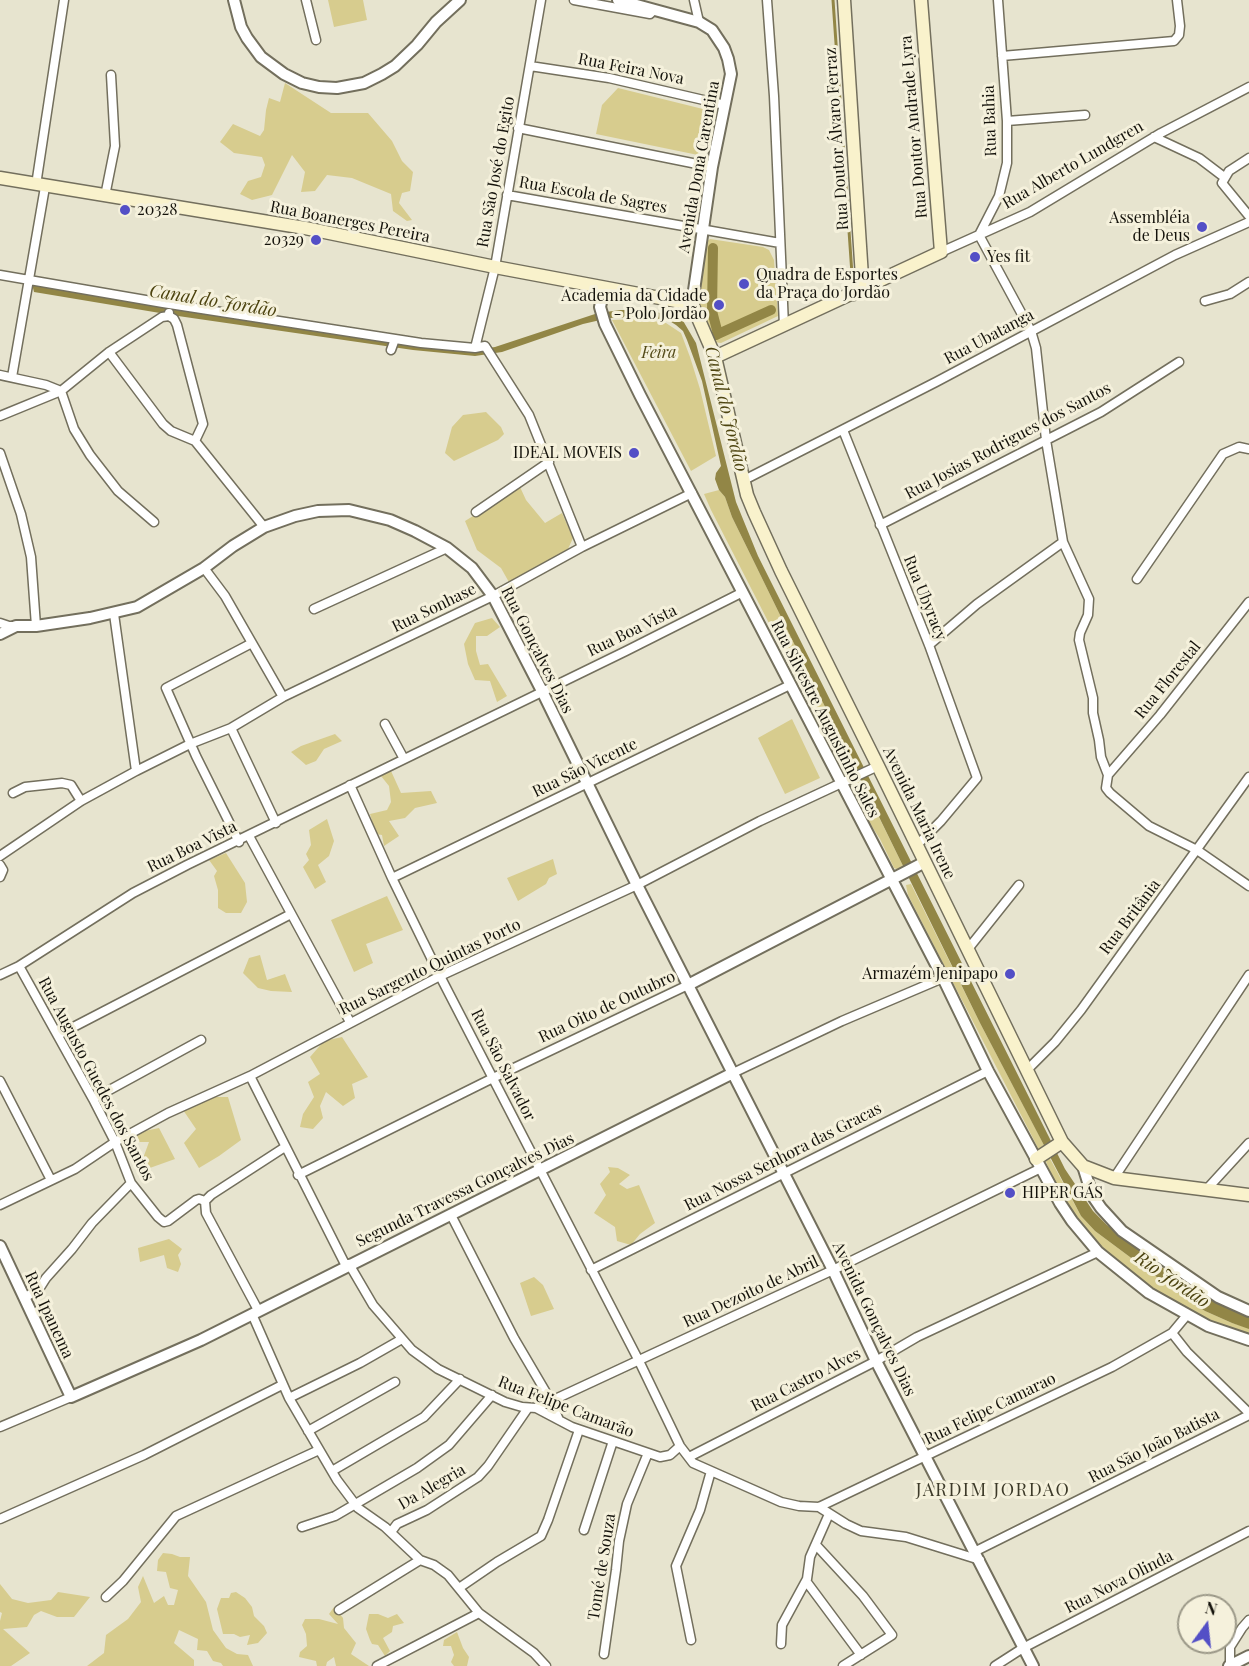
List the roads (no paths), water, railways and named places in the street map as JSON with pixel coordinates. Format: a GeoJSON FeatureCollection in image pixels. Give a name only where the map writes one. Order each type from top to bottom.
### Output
{"type":"FeatureCollection","features":[{"type":"Feature","properties":{"kind":"main road","name":"Rua Doutor Álvaro Ferraz"},"geometry":{"type":"LineString","coordinates":[[844,0],[867,281]]}},
{"type":"Feature","properties":{"kind":"main road","name":"Rua Doutor Andrade Lyra"},"geometry":{"type":"LineString","coordinates":[[921,0],[941,252]]}},
{"type":"Feature","properties":{"kind":"main road","name":"Rua Boanerges Pereira"},"geometry":{"type":"LineString","coordinates":[[0,178],[305,228],[604,289],[692,304]]}},
{"type":"Feature","properties":{"kind":"main road","name":"Rua Alberto Lundgren"},"geometry":{"type":"LineString","coordinates":[[714,357],[854,294],[867,281],[941,252]]}},
{"type":"Feature","properties":{"kind":"main road","name":"Avenida Maria Irene"},"geometry":{"type":"LineString","coordinates":[[692,304],[714,357],[754,512],[875,767],[917,845],[922,863],[1028,1069],[1060,1143],[1083,1166],[1114,1178],[1249,1195]]}},
{"type":"Feature","properties":{"kind":"main road"},"geometry":{"type":"LineString","coordinates":[[1039,1161],[1060,1143]]}},
{"type":"Feature","properties":{"kind":"street"},"geometry":{"type":"LineString","coordinates":[[12,376],[29,280],[64,0]]}},
{"type":"Feature","properties":{"kind":"street"},"geometry":{"type":"LineString","coordinates":[[234,0],[241,27],[261,57],[284,74],[302,83],[328,88],[350,86],[382,75],[404,58],[427,31],[460,0]]}},
{"type":"Feature","properties":{"kind":"street"},"geometry":{"type":"LineString","coordinates":[[306,0],[316,40]]}},
{"type":"Feature","properties":{"kind":"street","name":"Rua São José do Egito"},"geometry":{"type":"LineString","coordinates":[[475,348],[495,267],[541,0]]}},
{"type":"Feature","properties":{"kind":"street"},"geometry":{"type":"LineString","coordinates":[[574,0],[650,14],[654,10]]}},
{"type":"Feature","properties":{"kind":"street","name":"Avenida Dona Carentina"},"geometry":{"type":"LineString","coordinates":[[618,0],[699,22],[712,30],[728,59],[731,74],[712,167],[692,304]]}},
{"type":"Feature","properties":{"kind":"street"},"geometry":{"type":"LineString","coordinates":[[694,0],[699,22]]}},
{"type":"Feature","properties":{"kind":"street"},"geometry":{"type":"LineString","coordinates":[[767,0],[784,326]]}},
{"type":"Feature","properties":{"kind":"street","name":"Rua Bahia"},"geometry":{"type":"LineString","coordinates":[[979,235],[999,196],[1005,178],[1008,147],[998,0]]}},
{"type":"Feature","properties":{"kind":"street"},"geometry":{"type":"LineString","coordinates":[[1002,56],[1174,41],[1179,35],[1180,26],[1177,0]]}},
{"type":"Feature","properties":{"kind":"street","name":"Rua Feira Nova"},"geometry":{"type":"LineString","coordinates":[[530,66],[609,78],[725,105]]}},
{"type":"Feature","properties":{"kind":"street"},"geometry":{"type":"LineString","coordinates":[[105,196],[115,146],[111,75]]}},
{"type":"Feature","properties":{"kind":"street","name":"Rua Alberto Lundgren"},"geometry":{"type":"LineString","coordinates":[[941,252],[1030,212],[1154,137],[1249,87]]}},
{"type":"Feature","properties":{"kind":"street"},"geometry":{"type":"LineString","coordinates":[[1006,121],[1085,115]]}},
{"type":"Feature","properties":{"kind":"street"},"geometry":{"type":"LineString","coordinates":[[519,128],[712,167]]}},
{"type":"Feature","properties":{"kind":"street"},"geometry":{"type":"LineString","coordinates":[[1154,137],[1199,158],[1223,180],[1249,216]]}},
{"type":"Feature","properties":{"kind":"street"},"geometry":{"type":"LineString","coordinates":[[1223,180],[1229,171],[1249,158]]}},
{"type":"Feature","properties":{"kind":"street","name":"Rua Escola de Sagres"},"geometry":{"type":"LineString","coordinates":[[507,195],[780,243]]}},
{"type":"Feature","properties":{"kind":"street","name":"Rua Ubatanga"},"geometry":{"type":"LineString","coordinates":[[744,480],[1175,255],[1249,222]]}},
{"type":"Feature","properties":{"kind":"street"},"geometry":{"type":"LineString","coordinates":[[979,235],[1031,331],[1038,358],[1046,440],[1064,542],[1089,599],[1088,615],[1079,640],[1093,698],[1093,714],[1101,757],[1108,776],[1107,788],[1110,794],[1149,826],[1197,850],[1249,886]]}},
{"type":"Feature","properties":{"kind":"street"},"geometry":{"type":"LineString","coordinates":[[0,275],[170,310],[393,343],[488,350],[530,415],[582,547]]}},
{"type":"Feature","properties":{"kind":"street"},"geometry":{"type":"LineString","coordinates":[[1204,301],[1230,294],[1249,282]]}},
{"type":"Feature","properties":{"kind":"street","name":"Rua Silvestre Augustinho Sales"},"geometry":{"type":"LineString","coordinates":[[604,289],[600,309],[605,324],[790,685],[844,781],[894,878],[988,1071],[1072,1221],[1098,1252],[1149,1293],[1208,1326],[1249,1340]]}},
{"type":"Feature","properties":{"kind":"street"},"geometry":{"type":"LineString","coordinates":[[0,416],[61,391],[109,352],[170,310]]}},
{"type":"Feature","properties":{"kind":"street"},"geometry":{"type":"LineString","coordinates":[[170,310],[177,325],[203,424],[195,441]]}},
{"type":"Feature","properties":{"kind":"street"},"geometry":{"type":"LineString","coordinates":[[109,352],[168,428],[195,441],[264,527]]}},
{"type":"Feature","properties":{"kind":"street","name":"Rua Josias Rodrigues dos Santos"},"geometry":{"type":"LineString","coordinates":[[880,525],[1101,412],[1179,362]]}},
{"type":"Feature","properties":{"kind":"street"},"geometry":{"type":"LineString","coordinates":[[0,375],[12,376],[61,391]]}},
{"type":"Feature","properties":{"kind":"street"},"geometry":{"type":"LineString","coordinates":[[61,391],[74,429],[90,455],[118,491],[154,522]]}},
{"type":"Feature","properties":{"kind":"street","name":"Rua Ubyracy"},"geometry":{"type":"LineString","coordinates":[[843,430],[928,645],[977,778],[941,821],[917,845]]}},
{"type":"Feature","properties":{"kind":"street"},"geometry":{"type":"LineString","coordinates":[[1137,579],[1223,454],[1239,447],[1249,449]]}},
{"type":"Feature","properties":{"kind":"street"},"geometry":{"type":"LineString","coordinates":[[0,453],[21,514],[31,557],[36,626]]}},
{"type":"Feature","properties":{"kind":"street"},"geometry":{"type":"LineString","coordinates":[[476,512],[549,462]]}},
{"type":"Feature","properties":{"kind":"street","name":"Rua Sonhase"},"geometry":{"type":"LineString","coordinates":[[0,856],[81,801],[136,771],[190,744],[231,728],[283,697],[493,596],[582,547],[692,494]]}},
{"type":"Feature","properties":{"kind":"street","name":"Rua Gonçalves Dias"},"geometry":{"type":"LineString","coordinates":[[0,634],[15,626],[36,626],[114,614],[137,607],[204,568],[233,546],[264,527],[295,516],[318,511],[349,510],[390,520],[415,531],[447,548],[472,568],[493,596],[688,985]]}},
{"type":"Feature","properties":{"kind":"street"},"geometry":{"type":"LineString","coordinates":[[928,645],[976,604],[1064,542]]}},
{"type":"Feature","properties":{"kind":"street"},"geometry":{"type":"LineString","coordinates":[[314,609],[447,548]]}},
{"type":"Feature","properties":{"kind":"street"},"geometry":{"type":"LineString","coordinates":[[204,568],[225,596],[283,697]]}},
{"type":"Feature","properties":{"kind":"street","name":"Rua Boa Vista"},"geometry":{"type":"LineString","coordinates":[[0,975],[19,966],[133,893],[187,865],[239,842],[743,592]]}},
{"type":"Feature","properties":{"kind":"street","name":"Rua Florestal"},"geometry":{"type":"LineString","coordinates":[[1108,776],[1160,715],[1249,602]]}},
{"type":"Feature","properties":{"kind":"street"},"geometry":{"type":"LineString","coordinates":[[114,614],[136,771]]}},
{"type":"Feature","properties":{"kind":"street"},"geometry":{"type":"LineString","coordinates":[[0,622],[15,626]]}},
{"type":"Feature","properties":{"kind":"street"},"geometry":{"type":"LineString","coordinates":[[239,842],[190,744],[166,688],[252,643]]}},
{"type":"Feature","properties":{"kind":"street","name":"Rua São Vicente"},"geometry":{"type":"LineString","coordinates":[[392,878],[790,685]]}},
{"type":"Feature","properties":{"kind":"street"},"geometry":{"type":"LineString","coordinates":[[385,724],[404,759]]}},
{"type":"Feature","properties":{"kind":"street"},"geometry":{"type":"LineString","coordinates":[[231,728],[276,823]]}},
{"type":"Feature","properties":{"kind":"street","name":"Rua Sargento Quintas Porto"},"geometry":{"type":"LineString","coordinates":[[0,1205],[75,1168],[115,1142],[188,1104],[250,1076],[440,976],[637,885],[760,821],[875,767]]}},
{"type":"Feature","properties":{"kind":"street","name":"Rua Britânia"},"geometry":{"type":"LineString","coordinates":[[1028,1069],[1055,1042],[1081,1010],[1249,777]]}},
{"type":"Feature","properties":{"kind":"street"},"geometry":{"type":"LineString","coordinates":[[13,793],[25,787],[62,783],[71,785],[81,801]]}},
{"type":"Feature","properties":{"kind":"street","name":"Rua São Salvador"},"geometry":{"type":"LineString","coordinates":[[350,785],[440,976],[685,1452]]}},
{"type":"Feature","properties":{"kind":"street"},"geometry":{"type":"LineString","coordinates":[[249,836],[350,1022]]}},
{"type":"Feature","properties":{"kind":"street","name":"Rua Oito de Outubro"},"geometry":{"type":"LineString","coordinates":[[298,1175],[493,1077],[688,985],[922,863]]}},
{"type":"Feature","properties":{"kind":"street"},"geometry":{"type":"LineString","coordinates":[[968,950],[1018,885]]}},
{"type":"Feature","properties":{"kind":"street"},"geometry":{"type":"LineString","coordinates":[[58,1035],[291,914]]}},
{"type":"Feature","properties":{"kind":"street","name":"Rua Augusto Guedes dos Santos"},"geometry":{"type":"LineString","coordinates":[[19,966],[93,1099],[115,1142],[131,1183],[164,1222],[196,1200],[205,1201]]}},
{"type":"Feature","properties":{"kind":"street"},"geometry":{"type":"LineString","coordinates":[[1114,1178],[1249,975]]}},
{"type":"Feature","properties":{"kind":"street","name":"Segunda Travessa Gonçalves Dias"},"geometry":{"type":"LineString","coordinates":[[0,1427],[186,1347],[733,1073],[842,1020],[943,978]]}},
{"type":"Feature","properties":{"kind":"street","name":"Avenida Gonçalves Dias"},"geometry":{"type":"LineString","coordinates":[[688,985],[1033,1666]]}},
{"type":"Feature","properties":{"kind":"street"},"geometry":{"type":"LineString","coordinates":[[93,1099],[201,1040]]}},
{"type":"Feature","properties":{"kind":"street","name":"Rua Nossa Senhora das Gracas"},"geometry":{"type":"LineString","coordinates":[[591,1270],[988,1071]]}},
{"type":"Feature","properties":{"kind":"street","name":"Rua Felipe Camarão"},"geometry":{"type":"LineString","coordinates":[[250,1076],[298,1175],[348,1265],[373,1305],[412,1350],[426,1362],[505,1402],[532,1408],[579,1430],[648,1453],[666,1456],[685,1452]]}},
{"type":"Feature","properties":{"kind":"street"},"geometry":{"type":"LineString","coordinates":[[0,1081],[51,1180]]}},
{"type":"Feature","properties":{"kind":"street"},"geometry":{"type":"LineString","coordinates":[[1206,1190],[1249,1143]]}},
{"type":"Feature","properties":{"kind":"street"},"geometry":{"type":"LineString","coordinates":[[285,1147],[205,1201],[206,1214],[255,1312],[282,1385],[319,1450],[355,1504],[391,1532],[420,1560],[434,1565],[448,1575],[479,1613],[534,1653],[545,1666]]}},
{"type":"Feature","properties":{"kind":"street","name":"Rua Dezoito de Abril"},"geometry":{"type":"LineString","coordinates":[[532,1408],[639,1361],[833,1270],[1039,1161]]}},
{"type":"Feature","properties":{"kind":"street"},"geometry":{"type":"LineString","coordinates":[[1083,1166],[1092,1195],[1122,1231],[1218,1297],[1249,1311]]}},
{"type":"Feature","properties":{"kind":"street"},"geometry":{"type":"LineString","coordinates":[[24,1298],[39,1289],[92,1223],[131,1183]]}},
{"type":"Feature","properties":{"kind":"street"},"geometry":{"type":"LineString","coordinates":[[451,1215],[559,1420]]}},
{"type":"Feature","properties":{"kind":"street","name":"Rua Ipanema"},"geometry":{"type":"LineString","coordinates":[[0,1246],[71,1396]]}},
{"type":"Feature","properties":{"kind":"street","name":"Rua Castro Alves"},"geometry":{"type":"LineString","coordinates":[[685,1452],[876,1360],[917,1336],[1098,1252]]}},
{"type":"Feature","properties":{"kind":"street"},"geometry":{"type":"LineString","coordinates":[[1187,1315],[1172,1333],[1195,1360],[1249,1414]]}},
{"type":"Feature","properties":{"kind":"street","name":"Rua Felipe Camarao"},"geometry":{"type":"LineString","coordinates":[[819,1507],[1112,1367],[1172,1333]]}},
{"type":"Feature","properties":{"kind":"street"},"geometry":{"type":"LineString","coordinates":[[289,1398],[360,1363],[402,1339]]}},
{"type":"Feature","properties":{"kind":"street"},"geometry":{"type":"LineString","coordinates":[[332,1471],[424,1417],[460,1379]]}},
{"type":"Feature","properties":{"kind":"street"},"geometry":{"type":"LineString","coordinates":[[308,1431],[394,1382]]}},
{"type":"Feature","properties":{"kind":"street"},"geometry":{"type":"LineString","coordinates":[[0,1519],[144,1455],[282,1385]]}},
{"type":"Feature","properties":{"kind":"street"},"geometry":{"type":"LineString","coordinates":[[302,1527],[335,1516],[417,1468],[449,1445],[492,1395]]}},
{"type":"Feature","properties":{"kind":"street","name":"Da Alegria"},"geometry":{"type":"LineString","coordinates":[[391,1532],[397,1524],[427,1510],[478,1477],[532,1408]]}},
{"type":"Feature","properties":{"kind":"street","name":"Rua São João Batista"},"geometry":{"type":"LineString","coordinates":[[978,1556],[1249,1414]]}},
{"type":"Feature","properties":{"kind":"street"},"geometry":{"type":"LineString","coordinates":[[459,1588],[541,1536],[549,1520],[579,1430]]}},
{"type":"Feature","properties":{"kind":"street"},"geometry":{"type":"LineString","coordinates":[[584,1530],[613,1441]]}},
{"type":"Feature","properties":{"kind":"street"},"geometry":{"type":"LineString","coordinates":[[106,1597],[123,1581],[176,1516],[319,1450]]}},
{"type":"Feature","properties":{"kind":"street"},"geometry":{"type":"LineString","coordinates":[[685,1452],[693,1463],[781,1502],[819,1507],[861,1530],[906,1537],[978,1556]]}},
{"type":"Feature","properties":{"kind":"street","name":"Tomé de Souza"},"geometry":{"type":"LineString","coordinates":[[604,1654],[619,1541],[627,1504],[648,1453]]}},
{"type":"Feature","properties":{"kind":"street"},"geometry":{"type":"LineString","coordinates":[[692,1640],[676,1566],[699,1510],[711,1471]]}},
{"type":"Feature","properties":{"kind":"street"},"geometry":{"type":"LineString","coordinates":[[780,1644],[782,1625],[806,1581],[810,1557],[829,1514]]}},
{"type":"Feature","properties":{"kind":"street","name":"Rua Nova Olinda"},"geometry":{"type":"LineString","coordinates":[[999,1664],[1023,1648],[1249,1532]]}},
{"type":"Feature","properties":{"kind":"street"},"geometry":{"type":"LineString","coordinates":[[816,1545],[863,1596],[892,1635],[843,1666]]}},
{"type":"Feature","properties":{"kind":"street"},"geometry":{"type":"LineString","coordinates":[[339,1610],[420,1560]]}},
{"type":"Feature","properties":{"kind":"street"},"geometry":{"type":"LineString","coordinates":[[806,1581],[861,1655]]}},
{"type":"Feature","properties":{"kind":"street"},"geometry":{"type":"LineString","coordinates":[[377,1666],[479,1613]]}},
{"type":"Feature","properties":{"kind":"street"},"geometry":{"type":"LineString","coordinates":[[1249,1620],[1230,1647],[1229,1666],[1249,1656]]}},
{"type":"Feature","properties":{"kind":"water","name":"Rio Jordão"},"geometry":{"type":"Polygon","coordinates":[[[32,284],[482,349],[495,347],[598,313],[642,310],[673,315],[682,319],[696,343],[736,502],[758,556],[1065,1169],[1093,1211],[1107,1225],[1160,1266],[1207,1298],[1249,1317],[1249,1329],[1205,1311],[1185,1298],[1095,1231],[1081,1216],[980,1023],[732,517],[725,497],[719,490],[715,479],[721,466],[702,381],[683,331],[668,320],[646,317],[609,318],[583,324],[502,352],[475,356],[413,350],[178,316],[34,292],[32,284]]]}},
{"type":"Feature","properties":{"kind":"waterway"},"geometry":{"type":"LineString","coordinates":[[833,0],[852,274]]}},
{"type":"Feature","properties":{"kind":"waterway"},"geometry":{"type":"LineString","coordinates":[[713,248],[712,311],[718,334],[716,335]]}},
{"type":"Feature","properties":{"kind":"waterway"},"geometry":{"type":"LineString","coordinates":[[718,334],[771,310]]}},
{"type":"Feature","properties":{"kind":"place","name":"20328"},"geometry":{"type":"Point","coordinates":[125,210]}},
{"type":"Feature","properties":{"kind":"place","name":"Assembléia de Deus"},"geometry":{"type":"Point","coordinates":[1202,227]}},
{"type":"Feature","properties":{"kind":"place","name":"20329"},"geometry":{"type":"Point","coordinates":[316,240]}},
{"type":"Feature","properties":{"kind":"place","name":"Yes fit"},"geometry":{"type":"Point","coordinates":[975,257]}},
{"type":"Feature","properties":{"kind":"place","name":"Quadra de Esportes da Praça do Jordão"},"geometry":{"type":"Point","coordinates":[744,284]}},
{"type":"Feature","properties":{"kind":"place","name":"Academia da Cidade - Polo Jordão"},"geometry":{"type":"Point","coordinates":[719,305]}},
{"type":"Feature","properties":{"kind":"place","name":"IDEAL MOVEIS"},"geometry":{"type":"Point","coordinates":[634,453]}},
{"type":"Feature","properties":{"kind":"place","name":"Armazém Jenipapo"},"geometry":{"type":"Point","coordinates":[1010,974]}},
{"type":"Feature","properties":{"kind":"place","name":"HIPER GÁS"},"geometry":{"type":"Point","coordinates":[1010,1193]}},
{"type":"Feature","properties":{"kind":"district","name":"JARDIM JORDAO"},"geometry":{"type":"Point","coordinates":[993,1490]}},
{"type":"Feature","properties":{"kind":"water label","name":"Canal do Jordão"},"geometry":{"type":"Point","coordinates":[213,301]}},
{"type":"Feature","properties":{"kind":"water label","name":"Canal do Jordão"},"geometry":{"type":"Point","coordinates":[726,409]}},
{"type":"Feature","properties":{"kind":"park label","name":"Feira"},"geometry":{"type":"Point","coordinates":[659,353]}}]}
